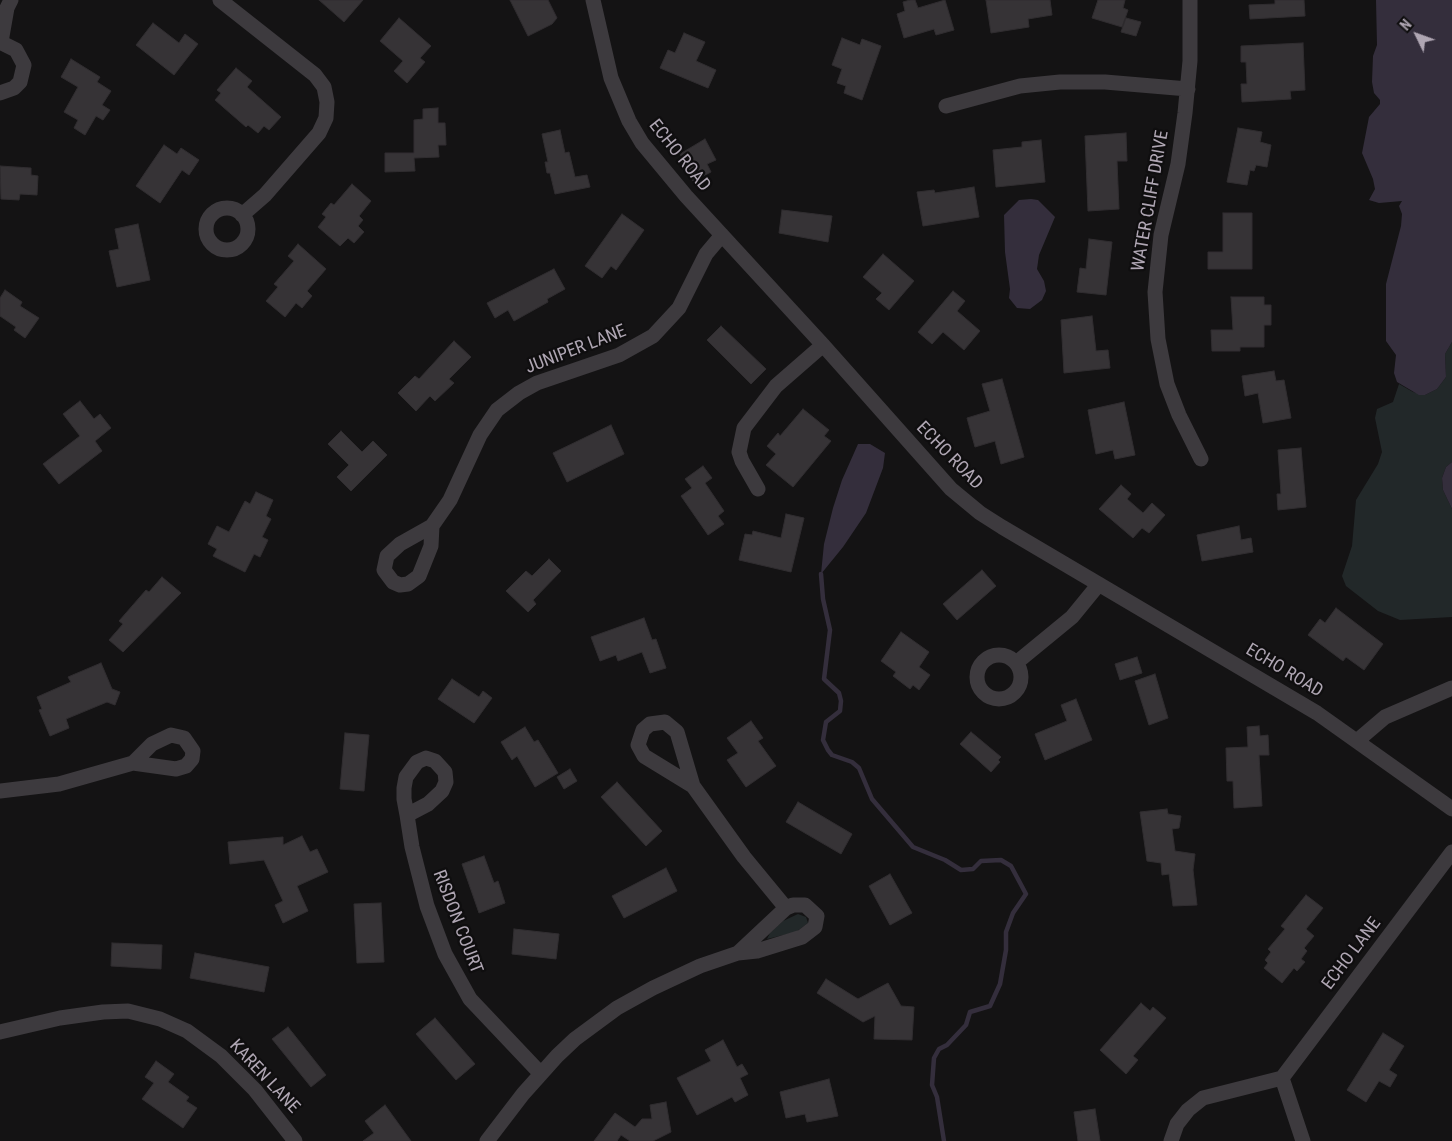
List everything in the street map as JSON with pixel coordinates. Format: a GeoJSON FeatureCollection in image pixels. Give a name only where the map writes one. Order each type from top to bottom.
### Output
{"type":"FeatureCollection","features":[{"type":"Feature","properties":{"kind":"street"},"geometry":{"type":"LineString","coordinates":[[0,93],[14,88],[20,82],[24,66],[16,50],[0,42],[11,0]]}},
{"type":"Feature","properties":{"kind":"street"},"geometry":{"type":"LineString","coordinates":[[220,0],[315,75],[324,87],[327,102],[326,118],[319,133],[265,195],[242,215]]}},
{"type":"Feature","properties":{"kind":"street","name":"ECHO ROAD"},"geometry":{"type":"LineString","coordinates":[[593,0],[611,78],[629,121],[652,157],[962,499],[988,518],[1098,584],[1268,682],[1358,740],[1452,808]]}},
{"type":"Feature","properties":{"kind":"street","name":"WATER CLIFF DRIVE"},"geometry":{"type":"LineString","coordinates":[[1190,0],[1191,27],[1188,88],[1178,164],[1157,263],[1156,319],[1167,384],[1179,416],[1201,459]]}},
{"type":"Feature","properties":{"kind":"street"},"geometry":{"type":"LineString","coordinates":[[946,106],[1020,86],[1051,82],[1106,82],[1188,88]]}},
{"type":"Feature","properties":{"kind":"street","name":"JUNIPER LANE"},"geometry":{"type":"LineString","coordinates":[[432,526],[450,500],[480,435],[497,410],[537,383],[619,356],[653,336],[679,308],[706,254],[722,235]]}},
{"type":"Feature","properties":{"kind":"street"},"geometry":{"type":"LineString","coordinates":[[758,489],[744,466],[739,452],[744,428],[776,386],[823,345]]}},
{"type":"Feature","properties":{"kind":"street"},"geometry":{"type":"LineString","coordinates":[[1016,663],[1072,617],[1098,584]]}},
{"type":"Feature","properties":{"kind":"street"},"geometry":{"type":"LineString","coordinates":[[1358,740],[1385,717],[1452,688]]}},
{"type":"Feature","properties":{"kind":"street"},"geometry":{"type":"LineString","coordinates":[[0,791],[59,784],[133,763]]}},
{"type":"Feature","properties":{"kind":"street"},"geometry":{"type":"LineString","coordinates":[[693,786],[744,858],[786,908]]}},
{"type":"Feature","properties":{"kind":"street","name":"RISDON COURT"},"geometry":{"type":"LineString","coordinates":[[406,815],[418,876],[427,906],[461,986],[486,1018],[540,1074]]}},
{"type":"Feature","properties":{"kind":"street","name":"ECHO LANE"},"geometry":{"type":"LineString","coordinates":[[1282,1078],[1452,852]]}},
{"type":"Feature","properties":{"kind":"street"},"geometry":{"type":"LineString","coordinates":[[487,1141],[506,1114],[540,1074],[576,1039],[617,1008],[679,975],[738,953],[757,951],[802,937],[815,928],[817,916],[810,907],[800,904],[786,908],[738,953]]}},
{"type":"Feature","properties":{"kind":"street","name":"KAREN LANE"},"geometry":{"type":"LineString","coordinates":[[0,1032],[60,1018],[103,1012],[128,1012],[160,1019],[187,1031],[221,1056],[255,1090],[295,1141]]}},
{"type":"Feature","properties":{"kind":"street"},"geometry":{"type":"LineString","coordinates":[[1171,1141],[1177,1124],[1188,1110],[1204,1098],[1282,1078],[1303,1141]]}},
{"type":"Feature","properties":{"kind":"shaded area"},"geometry":{"type":"Polygon","coordinates":[[[1376,0],[1452,0],[1452,342],[1445,354],[1446,377],[1437,389],[1425,395],[1419,395],[1397,382],[1394,373],[1396,355],[1386,341],[1386,284],[1401,226],[1402,214],[1399,206],[1402,201],[1379,203],[1369,200],[1375,189],[1373,179],[1362,153],[1369,117],[1380,104],[1380,100],[1374,93],[1372,82],[1373,56],[1377,45],[1376,0]]]}},
{"type":"Feature","properties":{"kind":"shaded area"},"geometry":{"type":"Polygon","coordinates":[[[1019,200],[1038,200],[1055,217],[1039,255],[1037,269],[1044,281],[1046,291],[1042,300],[1030,309],[1017,308],[1009,298],[1010,289],[1005,252],[1004,215],[1019,200]]]}},
{"type":"Feature","properties":{"kind":"shaded area"},"geometry":{"type":"Polygon","coordinates":[[[1452,342],[1452,462],[1446,467],[1442,478],[1443,490],[1452,509],[1452,617],[1400,620],[1378,611],[1346,586],[1342,576],[1352,546],[1356,500],[1378,464],[1382,452],[1375,418],[1377,409],[1393,402],[1399,384],[1413,392],[1425,395],[1437,389],[1446,377],[1445,354],[1452,342]]]}},
{"type":"Feature","properties":{"kind":"shaded area"},"geometry":{"type":"Polygon","coordinates":[[[858,444],[870,444],[885,453],[883,468],[866,513],[843,547],[821,574],[824,544],[833,508],[842,480],[858,444]]]}},
{"type":"Feature","properties":{"kind":"shaded area"},"geometry":{"type":"Polygon","coordinates":[[[1452,462],[1452,509],[1443,490],[1442,478],[1446,467],[1452,462]]]}},
{"type":"Feature","properties":{"kind":"shaded area"},"geometry":{"type":"Polygon","coordinates":[[[798,914],[806,917],[808,923],[796,932],[767,939],[770,933],[783,921],[798,914]]]}},
{"type":"Feature","properties":{"kind":"building"},"geometry":{"type":"Polygon","coordinates":[[[319,0],[363,0],[344,22],[319,0]]]}},
{"type":"Feature","properties":{"kind":"building"},"geometry":{"type":"Polygon","coordinates":[[[510,0],[548,0],[557,18],[552,24],[528,36],[510,0]]]}},
{"type":"Feature","properties":{"kind":"building"},"geometry":{"type":"Polygon","coordinates":[[[915,0],[918,8],[945,0],[954,30],[936,35],[934,29],[904,38],[897,14],[905,11],[903,2],[915,0]]]}},
{"type":"Feature","properties":{"kind":"building"},"geometry":{"type":"Polygon","coordinates":[[[986,0],[1050,0],[1052,15],[1028,19],[1029,27],[991,33],[986,0]]]}},
{"type":"Feature","properties":{"kind":"building"},"geometry":{"type":"Polygon","coordinates":[[[1098,0],[1125,0],[1123,8],[1128,10],[1122,27],[1092,18],[1098,0]]]}},
{"type":"Feature","properties":{"kind":"building"},"geometry":{"type":"Polygon","coordinates":[[[1275,0],[1304,0],[1305,16],[1250,19],[1249,5],[1275,4],[1275,0]]]}},
{"type":"Feature","properties":{"kind":"building"},"geometry":{"type":"Polygon","coordinates":[[[399,18],[431,46],[420,58],[425,62],[407,83],[394,71],[403,61],[380,41],[399,18]]]}},
{"type":"Feature","properties":{"kind":"building"},"geometry":{"type":"Polygon","coordinates":[[[1126,18],[1141,22],[1136,36],[1121,32],[1126,18]]]}},
{"type":"Feature","properties":{"kind":"building"},"geometry":{"type":"Polygon","coordinates":[[[153,23],[179,43],[185,34],[198,44],[174,75],[136,45],[153,23]]]}},
{"type":"Feature","properties":{"kind":"building"},"geometry":{"type":"Polygon","coordinates":[[[684,33],[705,42],[696,61],[716,70],[708,88],[660,68],[668,50],[675,53],[684,33]]]}},
{"type":"Feature","properties":{"kind":"building"},"geometry":{"type":"Polygon","coordinates":[[[842,38],[860,45],[862,39],[881,46],[862,100],[844,93],[846,86],[837,83],[842,69],[832,65],[842,38]]]}},
{"type":"Feature","properties":{"kind":"building"},"geometry":{"type":"Polygon","coordinates":[[[1303,43],[1305,90],[1290,91],[1291,99],[1242,102],[1241,84],[1247,84],[1246,62],[1241,62],[1241,46],[1303,43]]]}},
{"type":"Feature","properties":{"kind":"building"},"geometry":{"type":"Polygon","coordinates":[[[71,59],[100,77],[97,82],[111,91],[102,105],[110,110],[103,120],[96,116],[85,135],[74,128],[78,120],[64,112],[78,87],[61,77],[71,59]]]}},
{"type":"Feature","properties":{"kind":"building"},"geometry":{"type":"Polygon","coordinates":[[[236,68],[252,81],[247,87],[281,117],[269,130],[264,126],[258,133],[248,125],[246,127],[215,100],[221,93],[217,90],[236,68]]]}},
{"type":"Feature","properties":{"kind":"building"},"geometry":{"type":"Polygon","coordinates":[[[438,108],[438,123],[445,123],[446,145],[438,145],[439,157],[414,158],[415,171],[385,172],[385,153],[414,153],[414,120],[423,119],[423,109],[438,108]]]}},
{"type":"Feature","properties":{"kind":"building"},"geometry":{"type":"Polygon","coordinates":[[[1238,128],[1262,132],[1260,142],[1271,145],[1267,167],[1256,165],[1254,171],[1250,170],[1247,185],[1227,182],[1238,128]]]}},
{"type":"Feature","properties":{"kind":"building"},"geometry":{"type":"Polygon","coordinates":[[[560,130],[565,153],[569,152],[575,177],[587,175],[590,187],[555,194],[550,173],[547,173],[545,162],[548,162],[542,134],[560,130]]]}},
{"type":"Feature","properties":{"kind":"building"},"geometry":{"type":"Polygon","coordinates":[[[1126,133],[1127,161],[1117,161],[1119,209],[1088,211],[1085,136],[1126,133]]]}},
{"type":"Feature","properties":{"kind":"building"},"geometry":{"type":"Polygon","coordinates":[[[705,139],[716,160],[707,164],[711,172],[693,181],[680,154],[705,139]]]}},
{"type":"Feature","properties":{"kind":"building"},"geometry":{"type":"Polygon","coordinates":[[[1041,140],[1045,182],[996,187],[993,150],[1022,147],[1022,142],[1041,140]]]}},
{"type":"Feature","properties":{"kind":"building"},"geometry":{"type":"Polygon","coordinates":[[[164,145],[177,154],[181,148],[199,160],[189,175],[182,170],[160,203],[136,186],[164,145]]]}},
{"type":"Feature","properties":{"kind":"building"},"geometry":{"type":"Polygon","coordinates":[[[0,166],[31,168],[31,175],[38,176],[37,195],[20,194],[19,200],[1,199],[0,166]]]}},
{"type":"Feature","properties":{"kind":"building"},"geometry":{"type":"Polygon","coordinates":[[[352,184],[371,201],[359,216],[363,220],[358,226],[364,232],[354,243],[348,238],[340,246],[318,227],[326,217],[322,214],[331,203],[334,205],[352,184]]]}},
{"type":"Feature","properties":{"kind":"building"},"geometry":{"type":"Polygon","coordinates":[[[974,187],[979,217],[923,226],[917,192],[934,190],[935,193],[974,187]]]}},
{"type":"Feature","properties":{"kind":"building"},"geometry":{"type":"Polygon","coordinates":[[[782,210],[832,216],[828,242],[779,233],[782,210]]]}},
{"type":"Feature","properties":{"kind":"building"},"geometry":{"type":"Polygon","coordinates":[[[1223,213],[1252,213],[1252,269],[1208,269],[1208,252],[1223,252],[1223,213]]]}},
{"type":"Feature","properties":{"kind":"building"},"geometry":{"type":"Polygon","coordinates":[[[622,214],[644,230],[616,270],[611,266],[602,278],[585,266],[622,214]]]}},
{"type":"Feature","properties":{"kind":"building"},"geometry":{"type":"Polygon","coordinates":[[[138,224],[150,280],[117,287],[109,251],[119,249],[115,229],[138,224]]]}},
{"type":"Feature","properties":{"kind":"building"},"geometry":{"type":"Polygon","coordinates":[[[1089,239],[1112,242],[1106,295],[1077,292],[1080,268],[1086,269],[1089,239]]]}},
{"type":"Feature","properties":{"kind":"building"},"geometry":{"type":"Polygon","coordinates":[[[298,244],[326,269],[307,291],[312,296],[302,308],[296,303],[285,317],[266,301],[278,287],[274,284],[294,261],[288,256],[298,244]]]}},
{"type":"Feature","properties":{"kind":"building"},"geometry":{"type":"Polygon","coordinates":[[[883,254],[914,281],[889,310],[876,299],[882,293],[863,277],[883,254]]]}},
{"type":"Feature","properties":{"kind":"building"},"geometry":{"type":"Polygon","coordinates":[[[554,269],[565,289],[547,299],[548,302],[514,321],[508,310],[495,318],[487,303],[554,269]]]}},
{"type":"Feature","properties":{"kind":"building"},"geometry":{"type":"Polygon","coordinates":[[[5,290],[22,302],[20,306],[39,318],[25,338],[14,330],[16,327],[0,316],[0,298],[5,290]]]}},
{"type":"Feature","properties":{"kind":"building"},"geometry":{"type":"Polygon","coordinates":[[[953,291],[965,301],[957,311],[980,331],[964,350],[943,332],[932,344],[918,332],[953,291]]]}},
{"type":"Feature","properties":{"kind":"building"},"geometry":{"type":"Polygon","coordinates":[[[1231,297],[1264,297],[1264,305],[1271,305],[1271,325],[1264,325],[1264,347],[1240,347],[1240,351],[1212,351],[1211,330],[1233,330],[1231,297]]]}},
{"type":"Feature","properties":{"kind":"building"},"geometry":{"type":"Polygon","coordinates":[[[1092,316],[1096,351],[1108,350],[1110,368],[1064,373],[1061,320],[1092,316]]]}},
{"type":"Feature","properties":{"kind":"building"},"geometry":{"type":"Polygon","coordinates":[[[721,326],[766,369],[751,384],[707,340],[721,326]]]}},
{"type":"Feature","properties":{"kind":"building"},"geometry":{"type":"Polygon","coordinates":[[[454,341],[471,357],[449,379],[454,383],[435,401],[430,396],[416,411],[398,393],[415,376],[419,379],[454,341]]]}},
{"type":"Feature","properties":{"kind":"building"},"geometry":{"type":"Polygon","coordinates":[[[1274,371],[1276,381],[1284,380],[1291,418],[1263,423],[1258,393],[1245,396],[1242,376],[1274,371]]]}},
{"type":"Feature","properties":{"kind":"building"},"geometry":{"type":"Polygon","coordinates":[[[1002,379],[1024,457],[1001,464],[995,441],[975,447],[967,418],[990,411],[982,384],[1002,379]]]}},
{"type":"Feature","properties":{"kind":"building"},"geometry":{"type":"Polygon","coordinates":[[[80,401],[94,419],[100,414],[111,428],[95,441],[102,451],[59,484],[43,464],[80,436],[63,414],[80,401]]]}},
{"type":"Feature","properties":{"kind":"building"},"geometry":{"type":"Polygon","coordinates":[[[1124,402],[1135,455],[1115,459],[1113,450],[1096,454],[1088,410],[1124,402]]]}},
{"type":"Feature","properties":{"kind":"building"},"geometry":{"type":"Polygon","coordinates":[[[803,409],[829,430],[824,436],[831,441],[793,487],[766,465],[776,454],[767,446],[778,433],[780,436],[803,409]]]}},
{"type":"Feature","properties":{"kind":"building"},"geometry":{"type":"Polygon","coordinates":[[[611,425],[624,454],[567,482],[553,453],[611,425]]]}},
{"type":"Feature","properties":{"kind":"building"},"geometry":{"type":"Polygon","coordinates":[[[341,431],[362,452],[373,441],[387,455],[351,491],[337,477],[349,465],[328,444],[341,431]]]}},
{"type":"Feature","properties":{"kind":"building"},"geometry":{"type":"Polygon","coordinates":[[[1301,448],[1306,507],[1278,510],[1277,494],[1281,494],[1278,450],[1301,448]]]}},
{"type":"Feature","properties":{"kind":"building"},"geometry":{"type":"Polygon","coordinates":[[[703,466],[712,478],[705,483],[724,511],[718,516],[724,524],[708,535],[681,496],[692,488],[685,479],[703,466]]]}},
{"type":"Feature","properties":{"kind":"building"},"geometry":{"type":"Polygon","coordinates":[[[1121,485],[1131,494],[1127,499],[1143,513],[1152,503],[1165,515],[1149,533],[1142,528],[1133,538],[1099,509],[1121,485]]]}},
{"type":"Feature","properties":{"kind":"building"},"geometry":{"type":"Polygon","coordinates":[[[256,492],[273,500],[266,516],[271,519],[262,537],[268,540],[260,557],[254,554],[245,572],[213,556],[217,549],[208,544],[217,526],[229,532],[245,501],[250,504],[256,492]]]}},
{"type":"Feature","properties":{"kind":"building"},"geometry":{"type":"Polygon","coordinates":[[[786,514],[804,518],[791,572],[739,560],[745,534],[752,535],[753,531],[781,538],[786,514]]]}},
{"type":"Feature","properties":{"kind":"building"},"geometry":{"type":"Polygon","coordinates":[[[1239,526],[1241,540],[1251,538],[1253,552],[1202,561],[1197,535],[1239,526]]]}},
{"type":"Feature","properties":{"kind":"building"},"geometry":{"type":"Polygon","coordinates":[[[549,559],[561,571],[533,600],[536,604],[528,612],[506,591],[526,571],[532,576],[549,559]]]}},
{"type":"Feature","properties":{"kind":"building"},"geometry":{"type":"Polygon","coordinates":[[[982,570],[996,586],[957,620],[943,604],[982,570]]]}},
{"type":"Feature","properties":{"kind":"building"},"geometry":{"type":"Polygon","coordinates":[[[162,577],[181,593],[123,652],[109,640],[123,624],[119,621],[146,590],[149,592],[162,577]]]}},
{"type":"Feature","properties":{"kind":"building"},"geometry":{"type":"Polygon","coordinates":[[[1336,608],[1383,644],[1364,670],[1346,657],[1343,661],[1308,635],[1320,619],[1325,623],[1336,608]]]}},
{"type":"Feature","properties":{"kind":"building"},"geometry":{"type":"Polygon","coordinates":[[[644,618],[652,640],[656,639],[666,668],[650,673],[642,652],[618,661],[616,655],[600,661],[591,637],[644,618]]]}},
{"type":"Feature","properties":{"kind":"building"},"geometry":{"type":"Polygon","coordinates":[[[901,632],[929,652],[919,667],[930,675],[919,690],[913,685],[910,689],[893,676],[896,672],[881,661],[901,632]]]}},
{"type":"Feature","properties":{"kind":"building"},"geometry":{"type":"Polygon","coordinates":[[[1137,657],[1142,673],[1120,680],[1115,664],[1137,657]]]}},
{"type":"Feature","properties":{"kind":"building"},"geometry":{"type":"Polygon","coordinates":[[[101,663],[112,689],[120,692],[115,705],[107,702],[66,719],[69,728],[50,736],[39,710],[42,709],[37,697],[71,682],[68,677],[101,663]]]}},
{"type":"Feature","properties":{"kind":"building"},"geometry":{"type":"Polygon","coordinates":[[[1155,674],[1168,718],[1149,725],[1135,681],[1155,674]]]}},
{"type":"Feature","properties":{"kind":"building"},"geometry":{"type":"Polygon","coordinates":[[[452,679],[479,697],[483,691],[492,698],[474,723],[438,699],[452,679]]]}},
{"type":"Feature","properties":{"kind":"building"},"geometry":{"type":"Polygon","coordinates":[[[1076,699],[1092,740],[1045,760],[1035,734],[1067,721],[1061,705],[1076,699]]]}},
{"type":"Feature","properties":{"kind":"building"},"geometry":{"type":"Polygon","coordinates":[[[751,721],[763,738],[758,741],[776,766],[746,787],[727,760],[738,753],[727,738],[751,721]]]}},
{"type":"Feature","properties":{"kind":"building"},"geometry":{"type":"Polygon","coordinates":[[[1259,726],[1260,736],[1268,735],[1269,755],[1259,755],[1262,806],[1234,808],[1233,781],[1227,781],[1226,748],[1248,747],[1247,727],[1259,726]]]}},
{"type":"Feature","properties":{"kind":"building"},"geometry":{"type":"Polygon","coordinates":[[[525,727],[534,742],[538,740],[558,773],[535,787],[517,756],[512,760],[501,742],[525,727]]]}},
{"type":"Feature","properties":{"kind":"building"},"geometry":{"type":"Polygon","coordinates":[[[971,732],[1001,757],[998,760],[1000,762],[991,772],[960,744],[971,732]]]}},
{"type":"Feature","properties":{"kind":"building"},"geometry":{"type":"Polygon","coordinates":[[[345,733],[369,735],[364,791],[340,789],[345,733]]]}},
{"type":"Feature","properties":{"kind":"building"},"geometry":{"type":"Polygon","coordinates":[[[570,769],[577,781],[564,789],[557,777],[570,769]]]}},
{"type":"Feature","properties":{"kind":"building"},"geometry":{"type":"Polygon","coordinates":[[[617,782],[662,831],[646,846],[601,797],[617,782]]]}},
{"type":"Feature","properties":{"kind":"building"},"geometry":{"type":"Polygon","coordinates":[[[798,802],[852,834],[841,854],[786,822],[798,802]]]}},
{"type":"Feature","properties":{"kind":"building"},"geometry":{"type":"Polygon","coordinates":[[[1167,809],[1168,814],[1181,816],[1179,828],[1172,829],[1175,851],[1195,854],[1193,870],[1197,905],[1173,906],[1169,874],[1162,875],[1161,863],[1147,861],[1140,812],[1167,809]]]}},
{"type":"Feature","properties":{"kind":"building"},"geometry":{"type":"Polygon","coordinates":[[[302,836],[310,852],[317,849],[328,872],[297,886],[308,911],[283,923],[275,905],[283,901],[264,860],[230,864],[228,842],[283,837],[283,845],[302,836]]]}},
{"type":"Feature","properties":{"kind":"building"},"geometry":{"type":"Polygon","coordinates":[[[484,856],[494,883],[498,881],[505,903],[479,913],[462,864],[484,856]]]}},
{"type":"Feature","properties":{"kind":"building"},"geometry":{"type":"Polygon","coordinates":[[[666,868],[677,891],[624,918],[612,896],[666,868]]]}},
{"type":"Feature","properties":{"kind":"building"},"geometry":{"type":"Polygon","coordinates":[[[890,874],[912,913],[890,925],[869,886],[890,874]]]}},
{"type":"Feature","properties":{"kind":"building"},"geometry":{"type":"Polygon","coordinates":[[[1306,895],[1323,908],[1306,929],[1314,936],[1304,948],[1307,951],[1301,959],[1305,962],[1297,971],[1294,968],[1282,983],[1264,968],[1268,963],[1265,960],[1271,952],[1268,949],[1285,929],[1281,926],[1306,895]]]}},
{"type":"Feature","properties":{"kind":"building"},"geometry":{"type":"Polygon","coordinates":[[[381,903],[384,962],[357,963],[354,904],[381,903]]]}},
{"type":"Feature","properties":{"kind":"building"},"geometry":{"type":"Polygon","coordinates":[[[514,929],[559,934],[556,959],[512,954],[514,929]]]}},
{"type":"Feature","properties":{"kind":"building"},"geometry":{"type":"Polygon","coordinates":[[[112,943],[162,945],[161,969],[111,966],[112,943]]]}},
{"type":"Feature","properties":{"kind":"building"},"geometry":{"type":"Polygon","coordinates":[[[195,953],[269,967],[264,992],[190,978],[195,953]]]}},
{"type":"Feature","properties":{"kind":"building"},"geometry":{"type":"Polygon","coordinates":[[[826,979],[858,999],[888,983],[901,1006],[914,1007],[912,1040],[874,1039],[875,1016],[863,1022],[817,993],[826,979]]]}},
{"type":"Feature","properties":{"kind":"building"},"geometry":{"type":"Polygon","coordinates":[[[1141,1003],[1150,1011],[1153,1007],[1166,1018],[1133,1056],[1138,1060],[1126,1074],[1100,1050],[1141,1003]]]}},
{"type":"Feature","properties":{"kind":"building"},"geometry":{"type":"Polygon","coordinates":[[[435,1018],[475,1064],[456,1080],[416,1034],[435,1018]]]}},
{"type":"Feature","properties":{"kind":"building"},"geometry":{"type":"Polygon","coordinates":[[[288,1027],[326,1075],[311,1087],[272,1039],[288,1027]]]}},
{"type":"Feature","properties":{"kind":"building"},"geometry":{"type":"Polygon","coordinates":[[[1383,1033],[1404,1046],[1389,1070],[1397,1075],[1390,1087],[1379,1081],[1366,1102],[1347,1090],[1383,1033]]]}},
{"type":"Feature","properties":{"kind":"building"},"geometry":{"type":"Polygon","coordinates":[[[723,1040],[737,1067],[742,1064],[748,1074],[740,1078],[748,1095],[735,1102],[732,1097],[697,1115],[677,1078],[711,1061],[705,1050],[723,1040]]]}},
{"type":"Feature","properties":{"kind":"building"},"geometry":{"type":"Polygon","coordinates":[[[156,1061],[174,1074],[168,1082],[189,1097],[186,1101],[197,1108],[183,1128],[142,1099],[154,1083],[145,1077],[156,1061]]]}},
{"type":"Feature","properties":{"kind":"building"},"geometry":{"type":"Polygon","coordinates":[[[829,1079],[838,1116],[807,1122],[805,1114],[786,1118],[780,1092],[829,1079]]]}},
{"type":"Feature","properties":{"kind":"building"},"geometry":{"type":"Polygon","coordinates":[[[666,1102],[671,1132],[653,1141],[630,1141],[621,1135],[617,1141],[594,1141],[615,1113],[635,1127],[642,1119],[652,1119],[650,1105],[666,1102]]]}},
{"type":"Feature","properties":{"kind":"building"},"geometry":{"type":"Polygon","coordinates":[[[385,1105],[411,1141],[363,1141],[374,1133],[365,1121],[385,1105]]]}},
{"type":"Feature","properties":{"kind":"building"},"geometry":{"type":"Polygon","coordinates":[[[1095,1109],[1100,1141],[1078,1141],[1074,1112],[1095,1109]]]}},
{"type":"Feature","properties":{"kind":"waterway"},"geometry":{"type":"LineString","coordinates":[[821,574],[823,599],[830,630],[824,679],[839,693],[841,701],[840,711],[826,722],[823,740],[828,750],[832,755],[852,762],[859,768],[872,799],[913,847],[945,860],[961,870],[973,869],[981,861],[1001,860],[1011,866],[1026,894],[1013,913],[1006,932],[1006,950],[1000,984],[990,1006],[970,1012],[966,1025],[947,1045],[939,1049],[934,1058],[932,1085],[937,1097],[944,1141]]}}]}
